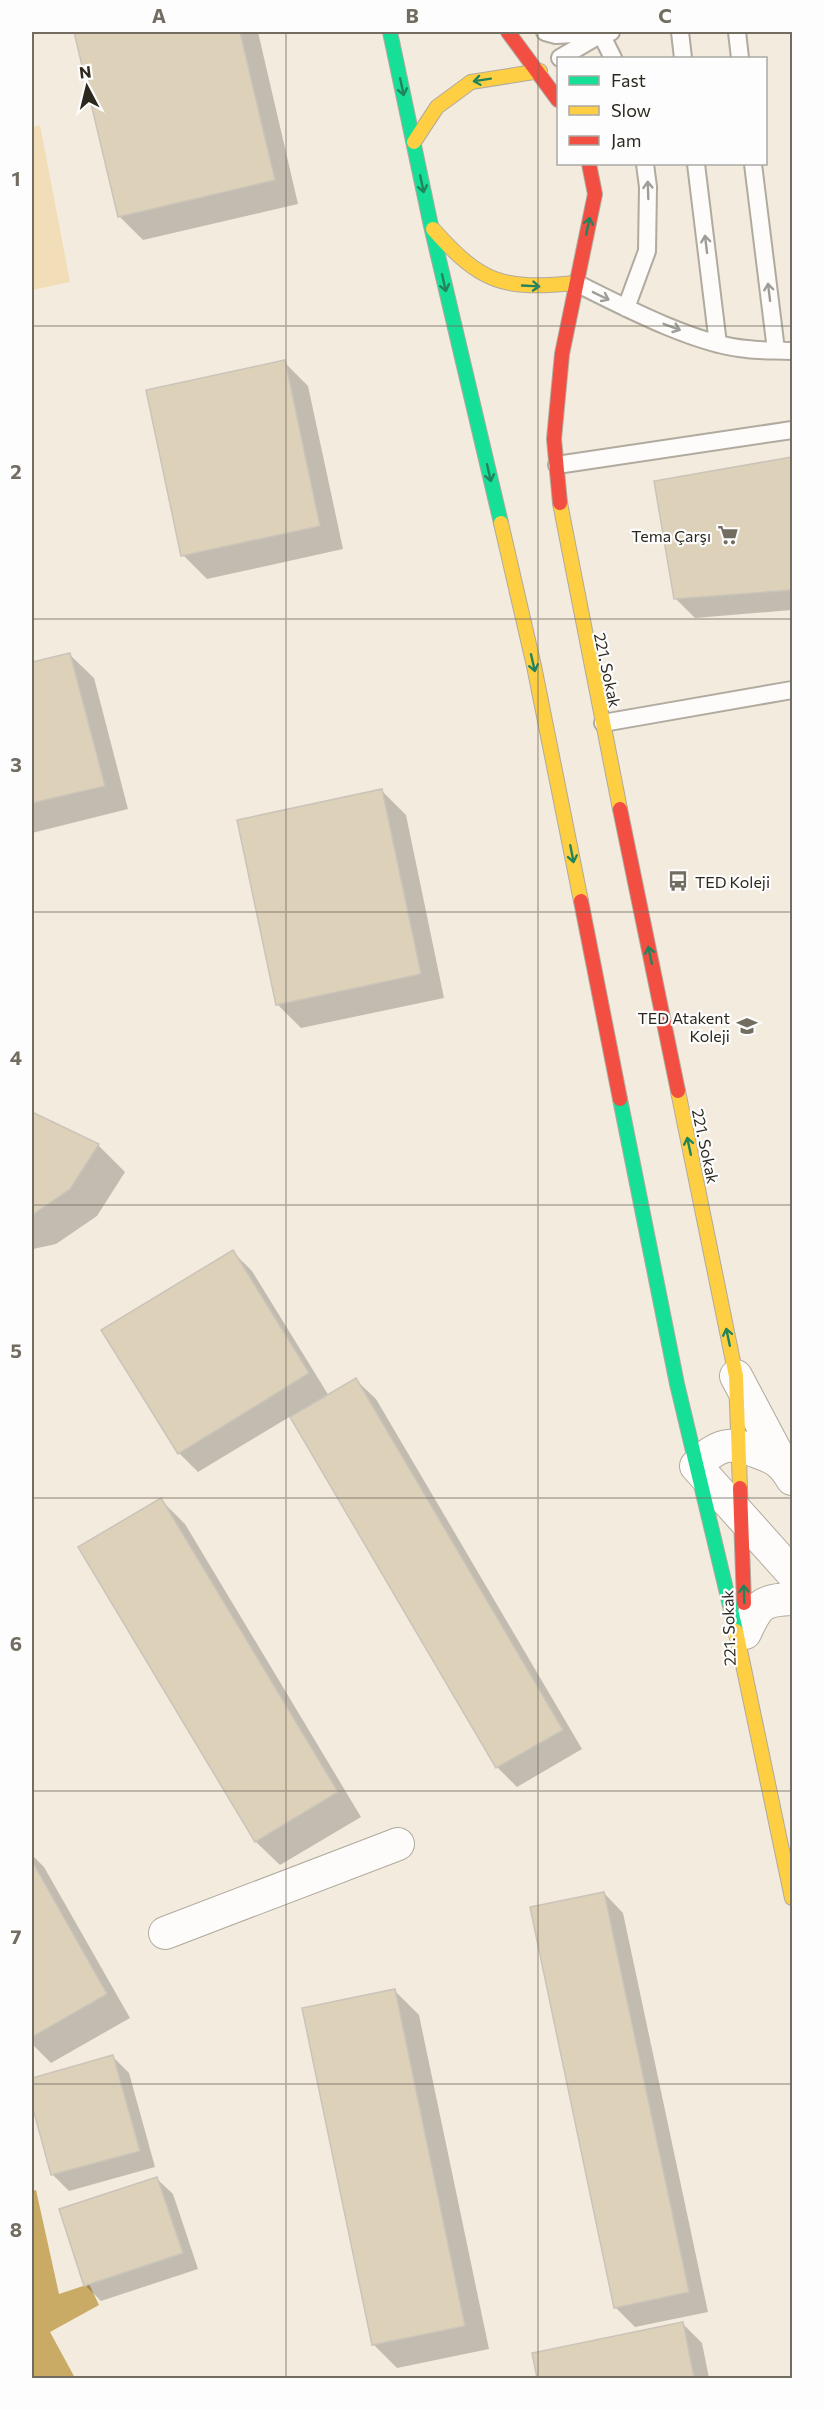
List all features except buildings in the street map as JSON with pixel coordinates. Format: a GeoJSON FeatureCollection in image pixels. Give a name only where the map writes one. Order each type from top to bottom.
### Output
{"type":"FeatureCollection","features":[{"type":"Feature","properties":{"kind":"street"},"geometry":{"type":"LineString","coordinates":[[390,32],[414,142]]}},
{"type":"Feature","properties":{"kind":"street"},"geometry":{"type":"LineString","coordinates":[[508,32],[540,71],[557,98]]}},
{"type":"Feature","properties":{"kind":"street"},"geometry":{"type":"LineString","coordinates":[[414,142],[437,107],[471,82],[540,71]]}},
{"type":"Feature","properties":{"kind":"street","name":"221. Sokak"},"geometry":{"type":"LineString","coordinates":[[414,142],[431,226],[534,666],[677,1384],[747,1674]]}},
{"type":"Feature","properties":{"kind":"street","name":"221. Sokak"},"geometry":{"type":"LineString","coordinates":[[589,165],[595,194],[562,354],[554,439],[561,518],[736,1376],[747,1674]]}},
{"type":"Feature","properties":{"kind":"street"},"geometry":{"type":"LineString","coordinates":[[431,226],[462,262],[480,274],[501,282],[531,287],[576,284]]}},
{"type":"Feature","properties":{"kind":"street"},"geometry":{"type":"LineString","coordinates":[[736,1376],[787,1470]]}},
{"type":"Feature","properties":{"kind":"street"},"geometry":{"type":"LineString","coordinates":[[787,1470],[739,1444],[710,1452],[696,1466],[792,1572]]}},
{"type":"Feature","properties":{"kind":"street"},"geometry":{"type":"LineString","coordinates":[[745,1633],[756,1609],[769,1600],[792,1599]]}},
{"type":"Feature","properties":{"kind":"street"},"geometry":{"type":"LineString","coordinates":[[747,1674],[792,1898]]}},
{"type":"Feature","properties":{"kind":"street"},"geometry":{"type":"LineString","coordinates":[[165,1933],[398,1844]]}},
{"type":"Feature","properties":{"kind":"lane"},"geometry":{"type":"LineString","coordinates":[[545,32],[556,35],[606,33]]}},
{"type":"Feature","properties":{"kind":"lane"},"geometry":{"type":"LineString","coordinates":[[680,32],[684,57]]}},
{"type":"Feature","properties":{"kind":"lane"},"geometry":{"type":"LineString","coordinates":[[736,32],[740,57]]}},
{"type":"Feature","properties":{"kind":"lane"},"geometry":{"type":"LineString","coordinates":[[606,33],[613,57]]}},
{"type":"Feature","properties":{"kind":"lane"},"geometry":{"type":"LineString","coordinates":[[563,57],[606,33]]}},
{"type":"Feature","properties":{"kind":"lane"},"geometry":{"type":"LineString","coordinates":[[540,71],[557,60]]}},
{"type":"Feature","properties":{"kind":"lane"},"geometry":{"type":"LineString","coordinates":[[626,308],[647,250],[648,186],[645,165]]}},
{"type":"Feature","properties":{"kind":"lane"},"geometry":{"type":"LineString","coordinates":[[696,165],[718,344]]}},
{"type":"Feature","properties":{"kind":"lane"},"geometry":{"type":"LineString","coordinates":[[576,284],[626,308],[718,344],[745,350],[784,351],[753,165]]}},
{"type":"Feature","properties":{"kind":"lane"},"geometry":{"type":"LineString","coordinates":[[556,465],[792,430]]}},
{"type":"Feature","properties":{"kind":"lane"},"geometry":{"type":"LineString","coordinates":[[603,723],[792,690]]}},
{"type":"Feature","properties":{"kind":"shaded area"},"geometry":{"type":"Polygon","coordinates":[[[40,125],[70,282],[32,290],[32,127],[40,125]]]}},
{"type":"Feature","properties":{"kind":"shaded area"},"geometry":{"type":"Polygon","coordinates":[[[36,2190],[59,2294],[89,2284],[99,2305],[50,2332],[75,2378],[32,2378],[32,2191],[36,2190]]]}},
{"type":"Feature","properties":{"kind":"traffic: fast"},"geometry":{"type":"LineString","coordinates":[[390,32],[431,226],[501,523]]}},
{"type":"Feature","properties":{"kind":"traffic: fast"},"geometry":{"type":"LineString","coordinates":[[620,1099],[677,1384],[736,1631]]}},
{"type":"Feature","properties":{"kind":"traffic: slow"},"geometry":{"type":"LineString","coordinates":[[414,142],[437,107],[471,82],[540,71]]}},
{"type":"Feature","properties":{"kind":"traffic: slow"},"geometry":{"type":"LineString","coordinates":[[433,229],[466,262],[496,279],[530,285],[576,283]]}},
{"type":"Feature","properties":{"kind":"traffic: slow"},"geometry":{"type":"LineString","coordinates":[[560,503],[620,809]]}},
{"type":"Feature","properties":{"kind":"traffic: slow"},"geometry":{"type":"LineString","coordinates":[[501,523],[534,666],[581,901]]}},
{"type":"Feature","properties":{"kind":"traffic: slow"},"geometry":{"type":"LineString","coordinates":[[678,1091],[736,1376],[740,1488]]}},
{"type":"Feature","properties":{"kind":"traffic: slow"},"geometry":{"type":"LineString","coordinates":[[736,1631],[792,1898]]}},
{"type":"Feature","properties":{"kind":"traffic: jam"},"geometry":{"type":"LineString","coordinates":[[508,32],[557,99]]}},
{"type":"Feature","properties":{"kind":"traffic: jam"},"geometry":{"type":"LineString","coordinates":[[560,503],[554,439],[562,354],[595,194],[589,165]]}},
{"type":"Feature","properties":{"kind":"traffic: jam"},"geometry":{"type":"LineString","coordinates":[[620,809],[678,1091]]}},
{"type":"Feature","properties":{"kind":"traffic: jam"},"geometry":{"type":"LineString","coordinates":[[581,901],[620,1099]]}},
{"type":"Feature","properties":{"kind":"traffic: jam"},"geometry":{"type":"LineString","coordinates":[[740,1488],[744,1603]]}},
{"type":"Feature","properties":{"kind":"place","name":"Tema Çarşı"},"geometry":{"type":"Point","coordinates":[728,535]}},
{"type":"Feature","properties":{"kind":"place","name":"TED Koleji"},"geometry":{"type":"Point","coordinates":[678,881]}},
{"type":"Feature","properties":{"kind":"place","name":"TED Atakent Koleji"},"geometry":{"type":"Point","coordinates":[747,1026]}}]}
